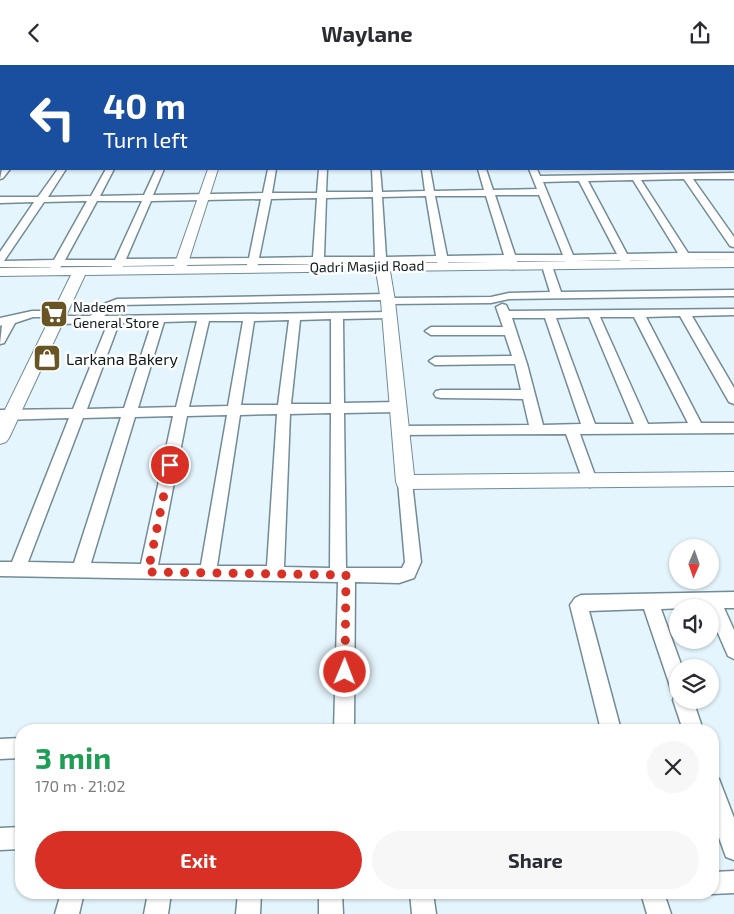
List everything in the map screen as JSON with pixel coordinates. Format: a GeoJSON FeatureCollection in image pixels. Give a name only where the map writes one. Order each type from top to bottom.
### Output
{"type":"FeatureCollection","features":[{"type":"Feature","properties":{"kind":"street"},"geometry":{"type":"LineString","coordinates":[[0,259],[61,170]]}},
{"type":"Feature","properties":{"kind":"street"},"geometry":{"type":"LineString","coordinates":[[55,267],[109,170]]}},
{"type":"Feature","properties":{"kind":"street"},"geometry":{"type":"LineString","coordinates":[[0,264],[55,267],[118,266],[160,170]]}},
{"type":"Feature","properties":{"kind":"street"},"geometry":{"type":"LineString","coordinates":[[180,265],[212,170]]}},
{"type":"Feature","properties":{"kind":"street"},"geometry":{"type":"LineString","coordinates":[[252,265],[272,170]]}},
{"type":"Feature","properties":{"kind":"street"},"geometry":{"type":"LineString","coordinates":[[319,264],[323,170]]}},
{"type":"Feature","properties":{"kind":"street"},"geometry":{"type":"LineString","coordinates":[[0,569],[399,576],[408,573],[413,562],[388,304],[382,268],[376,170]]}},
{"type":"Feature","properties":{"kind":"street"},"geometry":{"type":"LineString","coordinates":[[426,170],[442,262]]}},
{"type":"Feature","properties":{"kind":"street"},"geometry":{"type":"LineString","coordinates":[[482,170],[512,262],[571,262],[535,174],[582,178],[734,176]]}},
{"type":"Feature","properties":{"kind":"street"},"geometry":{"type":"LineString","coordinates":[[686,176],[734,244]]}},
{"type":"Feature","properties":{"kind":"street"},"geometry":{"type":"LineString","coordinates":[[635,177],[688,260],[734,256]]}},
{"type":"Feature","properties":{"kind":"street"},"geometry":{"type":"LineString","coordinates":[[582,178],[626,261]]}},
{"type":"Feature","properties":{"kind":"street"},"geometry":{"type":"LineString","coordinates":[[0,200],[543,192]]}},
{"type":"Feature","properties":{"kind":"street","name":"Qadri Masjid Road"},"geometry":{"type":"LineString","coordinates":[[0,271],[55,267],[78,276],[118,266],[319,264],[382,268],[442,262],[512,262],[549,271],[571,262],[688,260],[734,263]]}},
{"type":"Feature","properties":{"kind":"street","name":"Qadri Masjid Road"},"geometry":{"type":"LineString","coordinates":[[0,281],[78,276],[382,268],[734,274]]}},
{"type":"Feature","properties":{"kind":"street"},"geometry":{"type":"LineString","coordinates":[[549,271],[557,295]]}},
{"type":"Feature","properties":{"kind":"street"},"geometry":{"type":"LineString","coordinates":[[0,438],[6,415],[59,317],[78,276]]}},
{"type":"Feature","properties":{"kind":"street"},"geometry":{"type":"LineString","coordinates":[[93,319],[108,306],[117,302],[236,300],[388,304],[499,299],[509,296],[734,293]]}},
{"type":"Feature","properties":{"kind":"street"},"geometry":{"type":"LineString","coordinates":[[642,294],[653,313]]}},
{"type":"Feature","properties":{"kind":"street"},"geometry":{"type":"LineString","coordinates":[[499,299],[519,360],[537,430]]}},
{"type":"Feature","properties":{"kind":"street"},"geometry":{"type":"LineString","coordinates":[[233,317],[236,300]]}},
{"type":"Feature","properties":{"kind":"street"},"geometry":{"type":"LineString","coordinates":[[0,340],[5,322],[28,314],[93,319],[337,316],[388,304]]}},
{"type":"Feature","properties":{"kind":"street"},"geometry":{"type":"LineString","coordinates":[[504,315],[730,312],[734,324]]}},
{"type":"Feature","properties":{"kind":"street"},"geometry":{"type":"LineString","coordinates":[[638,313],[697,428]]}},
{"type":"Feature","properties":{"kind":"street"},"geometry":{"type":"LineString","coordinates":[[684,313],[734,399]]}},
{"type":"Feature","properties":{"kind":"street"},"geometry":{"type":"LineString","coordinates":[[549,314],[590,430]]}},
{"type":"Feature","properties":{"kind":"street"},"geometry":{"type":"LineString","coordinates":[[593,314],[643,429]]}},
{"type":"Feature","properties":{"kind":"street"},"geometry":{"type":"LineString","coordinates":[[337,316],[344,724]]}},
{"type":"Feature","properties":{"kind":"street"},"geometry":{"type":"LineString","coordinates":[[208,573],[249,317]]}},
{"type":"Feature","properties":{"kind":"street"},"geometry":{"type":"LineString","coordinates":[[275,574],[284,409],[295,317]]}},
{"type":"Feature","properties":{"kind":"street"},"geometry":{"type":"LineString","coordinates":[[80,571],[160,318]]}},
{"type":"Feature","properties":{"kind":"street"},"geometry":{"type":"LineString","coordinates":[[148,572],[181,411],[204,318]]}},
{"type":"Feature","properties":{"kind":"street"},"geometry":{"type":"LineString","coordinates":[[17,569],[115,319]]}},
{"type":"Feature","properties":{"kind":"street"},"geometry":{"type":"LineString","coordinates":[[431,331],[510,331]]}},
{"type":"Feature","properties":{"kind":"street"},"geometry":{"type":"LineString","coordinates":[[435,361],[519,360]]}},
{"type":"Feature","properties":{"kind":"street"},"geometry":{"type":"LineString","coordinates":[[441,394],[528,395]]}},
{"type":"Feature","properties":{"kind":"street"},"geometry":{"type":"LineString","coordinates":[[6,415],[398,407]]}},
{"type":"Feature","properties":{"kind":"street"},"geometry":{"type":"LineString","coordinates":[[400,431],[734,428]]}},
{"type":"Feature","properties":{"kind":"street"},"geometry":{"type":"LineString","coordinates":[[571,430],[590,481]]}},
{"type":"Feature","properties":{"kind":"street"},"geometry":{"type":"LineString","coordinates":[[405,482],[734,479]]}},
{"type":"Feature","properties":{"kind":"street"},"geometry":{"type":"LineString","coordinates":[[719,600],[734,600]]}},
{"type":"Feature","properties":{"kind":"street"},"geometry":{"type":"LineString","coordinates":[[650,601],[670,659]]}},
{"type":"Feature","properties":{"kind":"street"},"geometry":{"type":"LineString","coordinates":[[609,724],[579,605],[585,602],[669,601]]}},
{"type":"Feature","properties":{"kind":"street"},"geometry":{"type":"LineString","coordinates":[[719,616],[734,650]]}},
{"type":"Feature","properties":{"kind":"street"},"geometry":{"type":"LineString","coordinates":[[686,709],[692,724]]}},
{"type":"Feature","properties":{"kind":"street"},"geometry":{"type":"LineString","coordinates":[[0,749],[15,748]]}},
{"type":"Feature","properties":{"kind":"street"},"geometry":{"type":"LineString","coordinates":[[719,806],[734,849]]}},
{"type":"Feature","properties":{"kind":"street"},"geometry":{"type":"LineString","coordinates":[[0,839],[15,838]]}},
{"type":"Feature","properties":{"kind":"street"},"geometry":{"type":"LineString","coordinates":[[719,883],[734,882]]}},
{"type":"Feature","properties":{"kind":"street"},"geometry":{"type":"LineString","coordinates":[[67,914],[71,899]]}},
{"type":"Feature","properties":{"kind":"street"},"geometry":{"type":"LineString","coordinates":[[156,914],[159,899]]}},
{"type":"Feature","properties":{"kind":"street"},"geometry":{"type":"LineString","coordinates":[[248,914],[249,899]]}},
{"type":"Feature","properties":{"kind":"street"},"geometry":{"type":"LineString","coordinates":[[331,899],[331,914]]}},
{"type":"Feature","properties":{"kind":"street"},"geometry":{"type":"LineString","coordinates":[[423,899],[424,914]]}},
{"type":"Feature","properties":{"kind":"street"},"geometry":{"type":"LineString","coordinates":[[655,899],[659,914]]}},
{"type":"Feature","properties":{"kind":"place","name":"Nadeem General Store"},"geometry":{"type":"Point","coordinates":[54,314]}},
{"type":"Feature","properties":{"kind":"place","name":"Larkana Bakery"},"geometry":{"type":"Point","coordinates":[47,358]}},
{"type":"Feature","properties":{"kind":"route"},"geometry":{"type":"LineString","coordinates":[[170,465],[148,572],[346,575],[345,672]]}}]}
